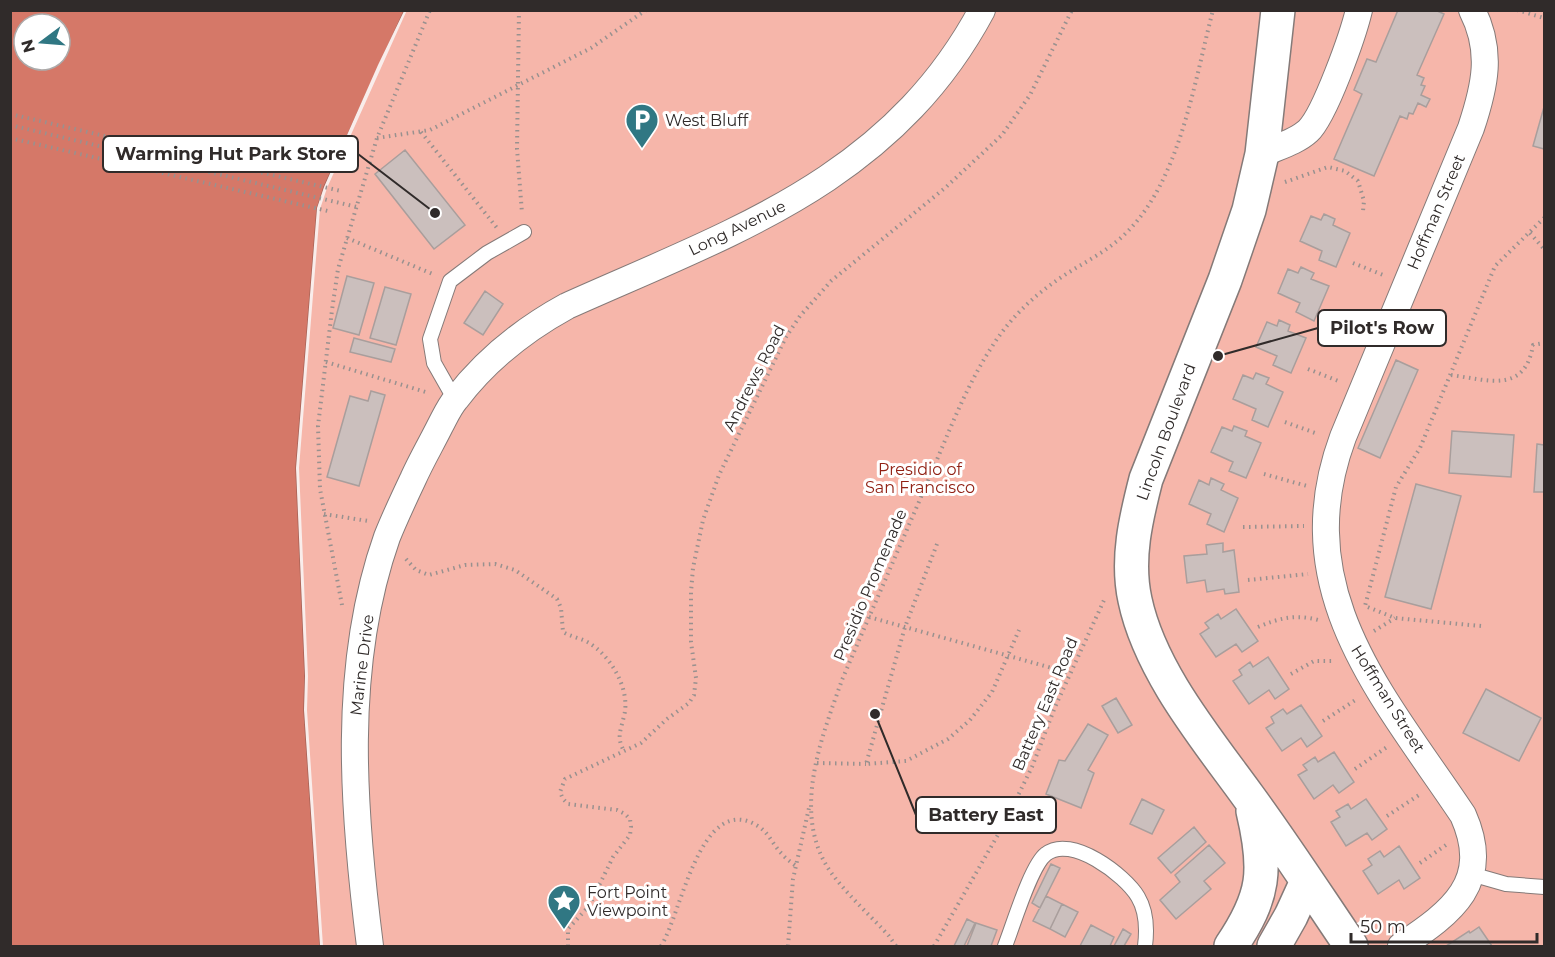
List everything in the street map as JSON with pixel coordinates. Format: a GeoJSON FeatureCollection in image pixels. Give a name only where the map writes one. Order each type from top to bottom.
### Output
{"type":"FeatureCollection","features":[{"type":"Feature","properties":{"kind":"street","name":"Long Avenue"},"geometry":{"type":"LineString","coordinates":[[454,400],[506,348],[547,318],[567,306],[785,205],[870,148],[898,124],[947,68],[968,38],[982,10]]}},
{"type":"Feature","properties":{"kind":"street","name":"Lincoln Boulevard"},"geometry":{"type":"LineString","coordinates":[[1278,10],[1262,154],[1250,210],[1239,244],[1146,479],[1138,511],[1131,572],[1135,601],[1144,628],[1174,691],[1351,946]]}},
{"type":"Feature","properties":{"kind":"street"},"geometry":{"type":"LineString","coordinates":[[1262,154],[1302,136],[1316,121],[1342,59],[1359,10]]}},
{"type":"Feature","properties":{"kind":"street","name":"Hoffman Street"},"geometry":{"type":"LineString","coordinates":[[1401,946],[1438,919],[1455,903],[1467,887],[1474,849],[1471,832],[1463,815],[1363,664],[1345,626],[1335,597],[1330,571],[1326,526],[1328,492],[1333,464],[1341,441],[1467,138],[1480,100],[1486,72],[1485,47],[1472,10]]}},
{"type":"Feature","properties":{"kind":"street","name":"Marine Drive"},"geometry":{"type":"LineString","coordinates":[[370,946],[361,870],[355,776],[357,683],[363,640],[377,571],[387,538],[419,465],[454,400]]}},
{"type":"Feature","properties":{"kind":"street"},"geometry":{"type":"LineString","coordinates":[[1231,946],[1254,909],[1260,890],[1262,872],[1258,831],[1250,798]]}},
{"type":"Feature","properties":{"kind":"street"},"geometry":{"type":"LineString","coordinates":[[1274,946],[1291,916],[1306,880]]}},
{"type":"Feature","properties":{"kind":"lane"},"geometry":{"type":"LineString","coordinates":[[454,400],[434,363],[430,339],[450,281],[487,253],[524,232]]}},
{"type":"Feature","properties":{"kind":"lane"},"geometry":{"type":"LineString","coordinates":[[1005,946],[1036,866],[1042,857],[1057,849],[1067,849],[1093,858],[1125,880],[1140,899],[1148,926],[1145,946]]}},
{"type":"Feature","properties":{"kind":"lane"},"geometry":{"type":"LineString","coordinates":[[1471,874],[1506,884],[1545,887]]}},
{"type":"Feature","properties":{"kind":"path"},"geometry":{"type":"LineString","coordinates":[[363,640],[345,620],[320,489],[318,426],[337,279],[347,238],[377,138],[430,10]]}},
{"type":"Feature","properties":{"kind":"path"},"geometry":{"type":"LineString","coordinates":[[519,10],[517,149],[524,232]]}},
{"type":"Feature","properties":{"kind":"path"},"geometry":{"type":"LineString","coordinates":[[377,138],[430,130],[591,48],[646,10]]}},
{"type":"Feature","properties":{"kind":"path","name":"Andrews Road"},"geometry":{"type":"LineString","coordinates":[[568,946],[568,929],[589,906],[613,857],[630,835],[632,827],[630,819],[617,810],[568,804],[560,792],[562,785],[571,775],[651,736],[667,719],[689,703],[694,695],[696,678],[691,642],[691,592],[693,568],[703,520],[719,475],[786,337],[800,316],[831,280],[952,182],[1002,135],[1030,95],[1072,10]]}},
{"type":"Feature","properties":{"kind":"path","name":"Presidio Promenade"},"geometry":{"type":"LineString","coordinates":[[896,946],[830,870],[818,848],[810,803],[827,721],[842,680],[965,396],[993,345],[1036,295],[1123,236],[1140,218],[1151,201],[1176,148],[1213,10]]}},
{"type":"Feature","properties":{"kind":"path"},"geometry":{"type":"LineString","coordinates":[[1517,10],[1545,18]]}},
{"type":"Feature","properties":{"kind":"path"},"geometry":{"type":"LineString","coordinates":[[10,114],[341,191]]}},
{"type":"Feature","properties":{"kind":"path"},"geometry":{"type":"LineString","coordinates":[[10,125],[357,207]]}},
{"type":"Feature","properties":{"kind":"path"},"geometry":{"type":"LineString","coordinates":[[421,132],[508,242]]}},
{"type":"Feature","properties":{"kind":"path"},"geometry":{"type":"LineString","coordinates":[[10,138],[328,211]]}},
{"type":"Feature","properties":{"kind":"path"},"geometry":{"type":"LineString","coordinates":[[1280,184],[1328,167],[1345,171],[1358,181],[1364,201],[1363,211]]}},
{"type":"Feature","properties":{"kind":"path"},"geometry":{"type":"LineString","coordinates":[[1481,626],[1395,618],[1365,606],[1396,487],[1420,448],[1495,266],[1545,218]]}},
{"type":"Feature","properties":{"kind":"path"},"geometry":{"type":"LineString","coordinates":[[1530,233],[1545,249]]}},
{"type":"Feature","properties":{"kind":"path"},"geometry":{"type":"LineString","coordinates":[[347,238],[450,281]]}},
{"type":"Feature","properties":{"kind":"path"},"geometry":{"type":"LineString","coordinates":[[1353,263],[1407,284]]}},
{"type":"Feature","properties":{"kind":"path"},"geometry":{"type":"LineString","coordinates":[[1329,318],[1383,340]]}},
{"type":"Feature","properties":{"kind":"path"},"geometry":{"type":"LineString","coordinates":[[1451,375],[1506,381],[1521,374],[1530,361],[1533,345],[1545,343]]}},
{"type":"Feature","properties":{"kind":"path"},"geometry":{"type":"LineString","coordinates":[[326,363],[454,400]]}},
{"type":"Feature","properties":{"kind":"path"},"geometry":{"type":"LineString","coordinates":[[1308,369],[1362,390]]}},
{"type":"Feature","properties":{"kind":"path"},"geometry":{"type":"LineString","coordinates":[[1285,422],[1341,441]]}},
{"type":"Feature","properties":{"kind":"path"},"geometry":{"type":"LineString","coordinates":[[1264,474],[1328,492]]}},
{"type":"Feature","properties":{"kind":"path"},"geometry":{"type":"LineString","coordinates":[[324,514],[374,522]]}},
{"type":"Feature","properties":{"kind":"path"},"geometry":{"type":"LineString","coordinates":[[1243,527],[1326,526]]}},
{"type":"Feature","properties":{"kind":"path"},"geometry":{"type":"LineString","coordinates":[[866,764],[905,627],[937,544]]}},
{"type":"Feature","properties":{"kind":"path"},"geometry":{"type":"LineString","coordinates":[[401,554],[416,570],[429,575],[465,565],[495,564],[507,567],[557,599],[561,608],[563,632],[589,643],[599,651],[621,683],[626,707],[618,736],[624,751]]}},
{"type":"Feature","properties":{"kind":"path"},"geometry":{"type":"LineString","coordinates":[[1248,580],[1330,571]]}},
{"type":"Feature","properties":{"kind":"path","name":"Battery East Road"},"geometry":{"type":"LineString","coordinates":[[934,946],[1003,826],[1032,767],[1070,674],[1113,580],[1131,572]]}},
{"type":"Feature","properties":{"kind":"path"},"geometry":{"type":"LineString","coordinates":[[1258,627],[1294,616],[1345,626]]}},
{"type":"Feature","properties":{"kind":"path"},"geometry":{"type":"LineString","coordinates":[[869,617],[1070,674]]}},
{"type":"Feature","properties":{"kind":"path"},"geometry":{"type":"LineString","coordinates":[[817,763],[866,764],[906,761],[948,739],[970,720],[992,692],[1019,630]]}},
{"type":"Feature","properties":{"kind":"path"},"geometry":{"type":"LineString","coordinates":[[1291,674],[1306,664],[1324,659],[1341,663],[1363,664]]}},
{"type":"Feature","properties":{"kind":"path"},"geometry":{"type":"LineString","coordinates":[[1323,721],[1377,686]]}},
{"type":"Feature","properties":{"kind":"path"},"geometry":{"type":"LineString","coordinates":[[1356,769],[1408,732]]}},
{"type":"Feature","properties":{"kind":"path"},"geometry":{"type":"LineString","coordinates":[[1388,816],[1440,780]]}},
{"type":"Feature","properties":{"kind":"path"},"geometry":{"type":"LineString","coordinates":[[788,946],[790,906],[796,866],[810,803]]}},
{"type":"Feature","properties":{"kind":"path"},"geometry":{"type":"LineString","coordinates":[[661,946],[672,926],[697,857],[706,839],[723,824],[744,821],[756,825],[766,832],[781,854],[796,866]]}},
{"type":"Feature","properties":{"kind":"green space","name":"Presidio of San Francisco"},"geometry":{"type":"Polygon","coordinates":[[[404,11],[1544,11],[1544,946],[320,946],[318,932],[11,114],[324,187],[404,11]]]}},
{"type":"Feature","properties":{"kind":"shaded area"},"geometry":{"type":"Polygon","coordinates":[[[10,11],[404,11],[324,187],[317,209],[296,468],[305,676],[304,710],[320,946],[11,946],[10,11]]]}},
{"type":"Feature","properties":{"kind":"pier"},"geometry":{"type":"Polygon","coordinates":[[[407,10],[327,188],[320,209],[299,468],[308,676],[307,710],[323,946],[320,946],[304,710],[305,676],[296,468],[317,208],[324,187],[378,65],[404,11],[407,10]]]}},
{"type":"Feature","properties":{"kind":"building"},"geometry":{"type":"Polygon","coordinates":[[[1398,10],[1435,10],[1444,14],[1417,75],[1424,78],[1421,85],[1425,86],[1421,95],[1430,99],[1426,107],[1418,103],[1413,114],[1409,113],[1407,119],[1400,116],[1374,176],[1334,159],[1362,94],[1354,90],[1367,59],[1376,62],[1398,10]]]}},
{"type":"Feature","properties":{"kind":"building"},"geometry":{"type":"Polygon","coordinates":[[[1544,107],[1544,149],[1533,146],[1544,107]]]}},
{"type":"Feature","properties":{"kind":"building"},"geometry":{"type":"Polygon","coordinates":[[[405,150],[465,225],[434,249],[375,174],[405,150]]]}},
{"type":"Feature","properties":{"kind":"building"},"geometry":{"type":"Polygon","coordinates":[[[1324,214],[1335,219],[1333,225],[1350,233],[1336,267],[1319,260],[1322,251],[1300,241],[1311,216],[1321,220],[1324,214]]]}},
{"type":"Feature","properties":{"kind":"building"},"geometry":{"type":"Polygon","coordinates":[[[1301,267],[1314,273],[1311,279],[1329,286],[1314,321],[1296,312],[1300,303],[1278,293],[1288,269],[1298,273],[1301,267]]]}},
{"type":"Feature","properties":{"kind":"building"},"geometry":{"type":"Polygon","coordinates":[[[347,276],[374,283],[359,335],[333,328],[347,276]]]}},
{"type":"Feature","properties":{"kind":"building"},"geometry":{"type":"Polygon","coordinates":[[[385,287],[411,294],[396,345],[370,338],[385,287]]]}},
{"type":"Feature","properties":{"kind":"building"},"geometry":{"type":"Polygon","coordinates":[[[485,291],[503,304],[483,335],[464,323],[485,291]]]}},
{"type":"Feature","properties":{"kind":"building"},"geometry":{"type":"Polygon","coordinates":[[[1279,320],[1290,325],[1288,331],[1306,338],[1291,373],[1273,365],[1277,356],[1256,347],[1267,322],[1277,326],[1279,320]]]}},
{"type":"Feature","properties":{"kind":"building"},"geometry":{"type":"Polygon","coordinates":[[[354,338],[395,349],[391,362],[350,352],[354,338]]]}},
{"type":"Feature","properties":{"kind":"building"},"geometry":{"type":"Polygon","coordinates":[[[1396,360],[1418,370],[1380,458],[1358,448],[1396,360]]]}},
{"type":"Feature","properties":{"kind":"building"},"geometry":{"type":"Polygon","coordinates":[[[1256,373],[1269,378],[1266,384],[1283,392],[1268,427],[1252,420],[1256,409],[1233,399],[1243,375],[1253,379],[1256,373]]]}},
{"type":"Feature","properties":{"kind":"building"},"geometry":{"type":"Polygon","coordinates":[[[371,391],[385,395],[359,486],[327,477],[350,396],[368,401],[371,391]]]}},
{"type":"Feature","properties":{"kind":"building"},"geometry":{"type":"Polygon","coordinates":[[[1234,426],[1247,431],[1245,436],[1261,443],[1246,478],[1229,471],[1233,462],[1211,452],[1222,427],[1232,431],[1234,426]]]}},
{"type":"Feature","properties":{"kind":"building"},"geometry":{"type":"Polygon","coordinates":[[[1452,431],[1514,435],[1511,477],[1449,473],[1452,431]]]}},
{"type":"Feature","properties":{"kind":"building"},"geometry":{"type":"Polygon","coordinates":[[[1537,444],[1544,445],[1544,492],[1534,492],[1537,444]]]}},
{"type":"Feature","properties":{"kind":"building"},"geometry":{"type":"Polygon","coordinates":[[[1211,478],[1224,484],[1221,490],[1238,498],[1224,532],[1207,524],[1211,514],[1189,504],[1199,480],[1209,485],[1211,478]]]}},
{"type":"Feature","properties":{"kind":"building"},"geometry":{"type":"Polygon","coordinates":[[[1416,484],[1461,496],[1431,609],[1385,597],[1416,484]]]}},
{"type":"Feature","properties":{"kind":"building"},"geometry":{"type":"Polygon","coordinates":[[[1223,543],[1223,552],[1234,550],[1239,592],[1225,594],[1224,589],[1207,592],[1205,580],[1187,583],[1184,556],[1207,554],[1206,545],[1223,543]]]}},
{"type":"Feature","properties":{"kind":"building"},"geometry":{"type":"Polygon","coordinates":[[[1236,609],[1258,641],[1242,652],[1236,644],[1216,657],[1200,634],[1209,628],[1205,623],[1218,614],[1221,619],[1236,609]]]}},
{"type":"Feature","properties":{"kind":"building"},"geometry":{"type":"Polygon","coordinates":[[[1268,657],[1289,689],[1275,699],[1269,690],[1249,704],[1233,681],[1242,675],[1239,670],[1250,662],[1253,667],[1268,657]]]}},
{"type":"Feature","properties":{"kind":"building"},"geometry":{"type":"Polygon","coordinates":[[[1486,689],[1541,718],[1519,761],[1463,733],[1486,689]]]}},
{"type":"Feature","properties":{"kind":"building"},"geometry":{"type":"Polygon","coordinates":[[[1116,698],[1132,725],[1118,733],[1102,706],[1116,698]]]}},
{"type":"Feature","properties":{"kind":"building"},"geometry":{"type":"Polygon","coordinates":[[[1301,705],[1322,736],[1307,747],[1301,738],[1282,751],[1266,728],[1274,723],[1271,717],[1283,709],[1287,714],[1301,705]]]}},
{"type":"Feature","properties":{"kind":"building"},"geometry":{"type":"Polygon","coordinates":[[[1088,724],[1108,735],[1088,770],[1094,773],[1081,808],[1046,794],[1059,760],[1065,761],[1088,724]]]}},
{"type":"Feature","properties":{"kind":"building"},"geometry":{"type":"Polygon","coordinates":[[[1334,752],[1354,782],[1339,793],[1333,785],[1314,799],[1298,775],[1307,770],[1303,765],[1315,757],[1318,762],[1334,752]]]}},
{"type":"Feature","properties":{"kind":"building"},"geometry":{"type":"Polygon","coordinates":[[[1142,799],[1164,810],[1152,834],[1130,824],[1142,799]]]}},
{"type":"Feature","properties":{"kind":"building"},"geometry":{"type":"Polygon","coordinates":[[[1366,799],[1387,829],[1372,840],[1367,833],[1346,846],[1331,822],[1340,817],[1336,811],[1348,804],[1351,809],[1366,799]]]}},
{"type":"Feature","properties":{"kind":"building"},"geometry":{"type":"Polygon","coordinates":[[[1194,827],[1206,842],[1171,873],[1158,858],[1194,827]]]}},
{"type":"Feature","properties":{"kind":"building"},"geometry":{"type":"Polygon","coordinates":[[[1209,845],[1225,863],[1204,881],[1211,889],[1176,919],[1160,900],[1180,882],[1175,875],[1209,845]]]}},
{"type":"Feature","properties":{"kind":"building"},"geometry":{"type":"Polygon","coordinates":[[[1399,846],[1420,878],[1404,889],[1399,880],[1378,894],[1363,871],[1372,865],[1368,859],[1380,851],[1384,857],[1399,846]]]}},
{"type":"Feature","properties":{"kind":"building"},"geometry":{"type":"Polygon","coordinates":[[[1051,864],[1060,868],[1040,908],[1032,903],[1051,864]]]}},
{"type":"Feature","properties":{"kind":"building"},"geometry":{"type":"Polygon","coordinates":[[[1046,896],[1062,904],[1050,929],[1033,921],[1046,896]]]}},
{"type":"Feature","properties":{"kind":"building"},"geometry":{"type":"Polygon","coordinates":[[[1062,904],[1078,912],[1065,937],[1050,929],[1062,904]]]}},
{"type":"Feature","properties":{"kind":"building"},"geometry":{"type":"Polygon","coordinates":[[[967,919],[975,923],[964,946],[954,946],[967,919]]]}},
{"type":"Feature","properties":{"kind":"building"},"geometry":{"type":"Polygon","coordinates":[[[976,923],[997,930],[991,946],[967,946],[976,923]]]}},
{"type":"Feature","properties":{"kind":"building"},"geometry":{"type":"Polygon","coordinates":[[[1091,925],[1114,937],[1110,946],[1080,946],[1091,925]]]}},
{"type":"Feature","properties":{"kind":"building"},"geometry":{"type":"Polygon","coordinates":[[[1479,927],[1492,946],[1446,946],[1469,931],[1470,933],[1479,927]]]}},
{"type":"Feature","properties":{"kind":"building"},"geometry":{"type":"Polygon","coordinates":[[[1123,929],[1131,934],[1124,946],[1114,946],[1123,929]]]}},
{"type":"Feature","properties":{"kind":"place","name":"West Bluff"},"geometry":{"type":"Point","coordinates":[642,149]}},
{"type":"Feature","properties":{"kind":"place","name":"Warming Hut Park Store"},"geometry":{"type":"Point","coordinates":[435,213]}},
{"type":"Feature","properties":{"kind":"place","name":"Pilot's Row"},"geometry":{"type":"Point","coordinates":[1218,356]}},
{"type":"Feature","properties":{"kind":"place","name":"Battery East"},"geometry":{"type":"Point","coordinates":[875,714]}},
{"type":"Feature","properties":{"kind":"place","name":"Fort Point Viewpoint"},"geometry":{"type":"Point","coordinates":[564,930]}}]}
